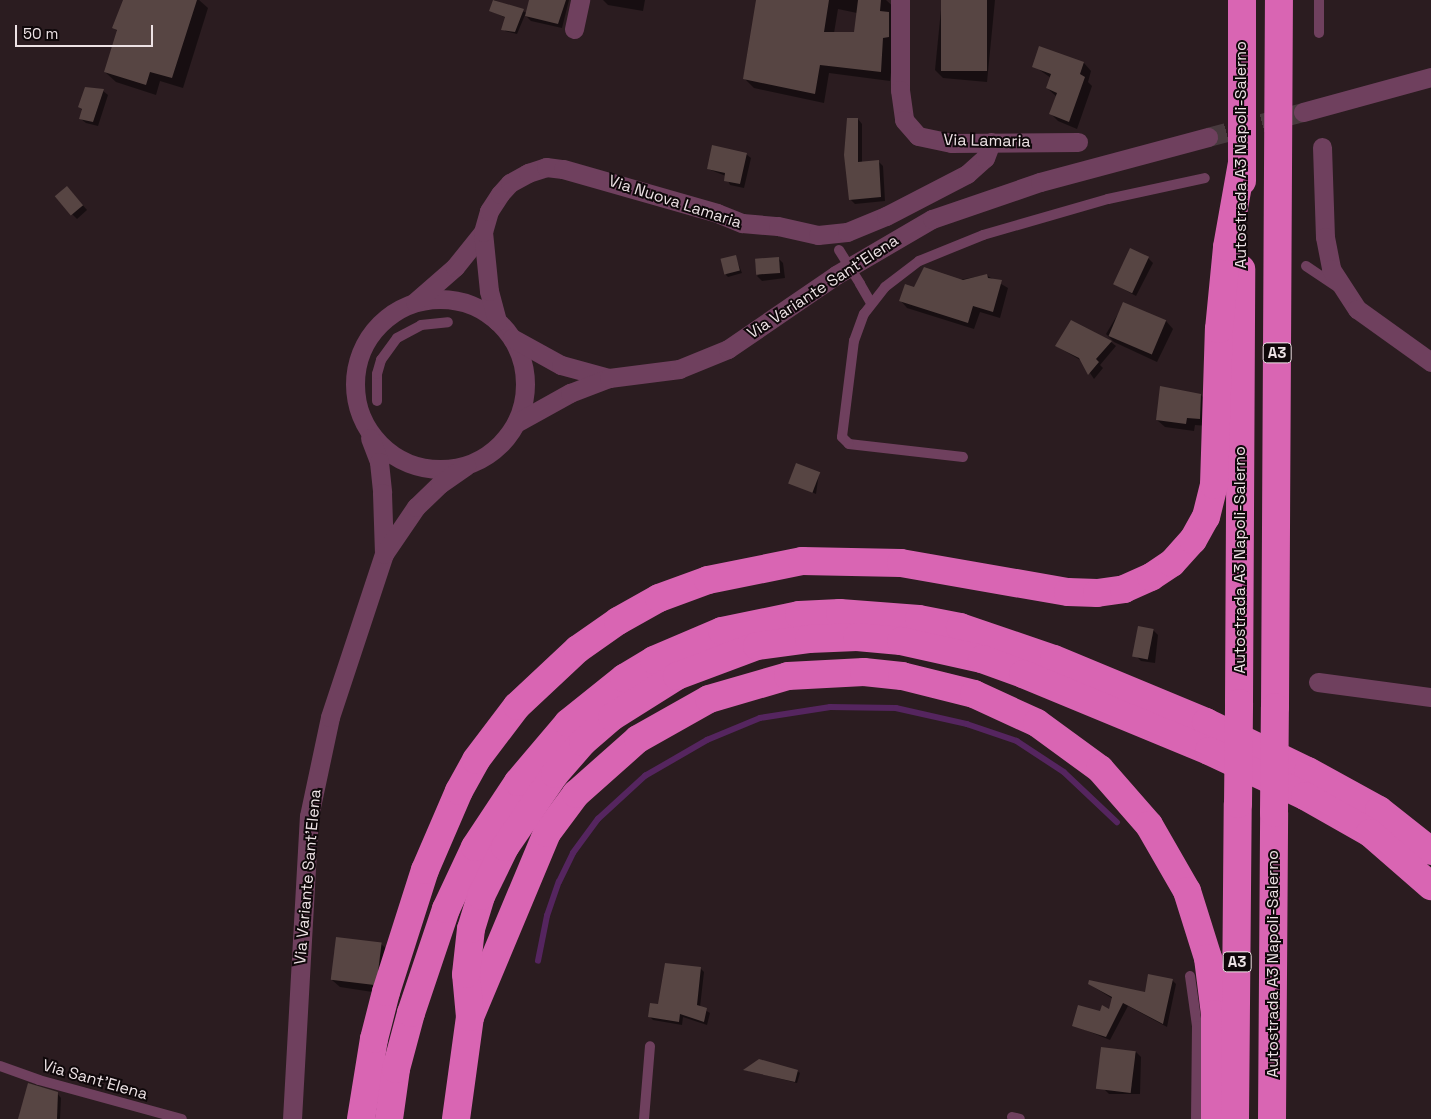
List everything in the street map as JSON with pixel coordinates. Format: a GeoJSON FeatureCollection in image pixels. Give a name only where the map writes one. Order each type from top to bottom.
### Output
{"type":"FeatureCollection","features":[{"type":"Feature","properties":{"kind":"highway","name":"Autostrada A3 Napoli-Salerno"},"geometry":{"type":"LineString","coordinates":[[1235,1119],[1242,0]]}},
{"type":"Feature","properties":{"kind":"highway","name":"Autostrada A3 Napoli-Salerno"},"geometry":{"type":"LineString","coordinates":[[1272,1119],[1279,0]]}},
{"type":"Feature","properties":{"kind":"highway"},"geometry":{"type":"LineString","coordinates":[[361,1119],[374,1039],[386,992],[425,870],[459,791],[476,760],[517,706],[578,649],[610,626],[659,598],[708,580],[802,561],[901,563],[1068,592],[1097,593],[1124,589],[1151,577],[1172,563],[1193,540],[1206,517],[1214,485],[1218,444],[1219,329],[1227,247],[1242,163]]}},
{"type":"Feature","properties":{"kind":"highway"},"geometry":{"type":"LineString","coordinates":[[389,1119],[396,1069],[411,1013],[446,909],[476,848],[513,789],[538,756],[595,699],[654,660],[722,631],[799,615],[840,613],[910,618],[960,627],[1054,659],[1206,722],[1308,771],[1379,810],[1431,852]]}},
{"type":"Feature","properties":{"kind":"highway"},"geometry":{"type":"LineString","coordinates":[[456,1119],[470,1017],[466,974],[471,928],[481,896],[505,846],[528,810],[583,742],[645,693],[677,676],[757,646],[808,639],[856,637],[901,641],[982,659],[1209,751],[1305,796],[1370,833],[1431,886]]}},
{"type":"Feature","properties":{"kind":"highway"},"geometry":{"type":"LineString","coordinates":[[470,1017],[547,833],[576,794],[638,738],[709,699],[780,678],[828,672],[902,676],[974,694],[1038,724],[1100,769],[1149,825],[1187,891],[1208,958],[1215,1014],[1215,1119]]}},
{"type":"Feature","properties":{"kind":"highway"},"geometry":{"type":"LineString","coordinates":[[1274,888],[1289,1018],[1291,1119]]}},
{"type":"Feature","properties":{"kind":"street"},"geometry":{"type":"LineString","coordinates":[[574,29],[580,0]]}},
{"type":"Feature","properties":{"kind":"street","name":"Via Lamaria"},"geometry":{"type":"LineString","coordinates":[[900,0],[900,90],[904,120],[918,136],[951,143],[1078,142]]}},
{"type":"Feature","properties":{"kind":"street"},"geometry":{"type":"LineString","coordinates":[[1303,112],[1431,77]]}},
{"type":"Feature","properties":{"kind":"street","name":"Via Variante Sant'Elena"},"geometry":{"type":"LineString","coordinates":[[516,423],[570,393],[610,378],[679,369],[728,349],[836,275],[932,219],[1040,182],[1208,137]]}},
{"type":"Feature","properties":{"kind":"street","name":"Via Nuova Lamaria"},"geometry":{"type":"LineString","coordinates":[[496,321],[489,291],[483,232],[490,211],[510,183],[546,167],[587,174],[742,224],[778,226],[818,235],[835,242],[847,232],[886,216],[967,174],[985,158],[991,142]]}},
{"type":"Feature","properties":{"kind":"street"},"geometry":{"type":"LineString","coordinates":[[1322,147],[1327,253],[1331,269],[1344,292],[1369,319],[1431,362]]}},
{"type":"Feature","properties":{"kind":"street"},"geometry":{"type":"LineString","coordinates":[[414,303],[454,267],[483,232]]}},
{"type":"Feature","properties":{"kind":"street"},"geometry":{"type":"LineString","coordinates":[[436,299],[458,301],[478,308],[496,321],[511,337],[521,357],[525,379],[524,402],[516,423],[504,442],[487,456],[466,466],[444,470],[414,465],[382,447],[368,429],[358,409],[355,387],[357,365],[364,344],[377,326],[394,312],[414,303],[436,299]]}},
{"type":"Feature","properties":{"kind":"street","name":"Via Variante Sant'Elena"},"geometry":{"type":"LineString","coordinates":[[511,337],[561,365],[610,378]]}},
{"type":"Feature","properties":{"kind":"street","name":"Via Variante Sant'Elena"},"geometry":{"type":"LineString","coordinates":[[368,429],[379,462],[384,554]]}},
{"type":"Feature","properties":{"kind":"street","name":"Via Variante Sant'Elena"},"geometry":{"type":"LineString","coordinates":[[292,1119],[309,816],[330,717],[384,554],[416,507],[440,484],[466,466]]}},
{"type":"Feature","properties":{"kind":"street"},"geometry":{"type":"LineString","coordinates":[[1318,682],[1431,697]]}},
{"type":"Feature","properties":{"kind":"lane"},"geometry":{"type":"LineString","coordinates":[[1319,0],[1319,33]]}},
{"type":"Feature","properties":{"kind":"lane"},"geometry":{"type":"LineString","coordinates":[[963,457],[849,444],[842,437],[854,341],[871,303],[900,274],[919,261],[983,235],[1108,199],[1205,178]]}},
{"type":"Feature","properties":{"kind":"lane"},"geometry":{"type":"LineString","coordinates":[[835,242],[871,303]]}},
{"type":"Feature","properties":{"kind":"lane"},"geometry":{"type":"LineString","coordinates":[[1306,266],[1344,292]]}},
{"type":"Feature","properties":{"kind":"lane"},"geometry":{"type":"LineString","coordinates":[[377,401],[377,374],[381,360],[397,338],[421,324],[448,322]]}},
{"type":"Feature","properties":{"kind":"lane"},"geometry":{"type":"LineString","coordinates":[[1190,976],[1197,1026],[1196,1119]]}},
{"type":"Feature","properties":{"kind":"lane"},"geometry":{"type":"LineString","coordinates":[[644,1119],[650,1046]]}},
{"type":"Feature","properties":{"kind":"lane","name":"Via Sant'Elena"},"geometry":{"type":"LineString","coordinates":[[0,1066],[39,1080],[182,1119]]}},
{"type":"Feature","properties":{"kind":"building"},"geometry":{"type":"Polygon","coordinates":[[[123,0],[197,0],[172,78],[150,72],[146,85],[104,72],[117,30],[112,28],[123,0]]]}},
{"type":"Feature","properties":{"kind":"building"},"geometry":{"type":"Polygon","coordinates":[[[493,0],[524,9],[515,32],[501,30],[505,17],[489,11],[493,0]]]}},
{"type":"Feature","properties":{"kind":"building"},"geometry":{"type":"Polygon","coordinates":[[[529,0],[566,0],[558,24],[525,16],[529,0]]]}},
{"type":"Feature","properties":{"kind":"building"},"geometry":{"type":"Polygon","coordinates":[[[756,0],[829,0],[824,32],[854,32],[858,0],[881,0],[880,11],[889,12],[889,37],[883,38],[881,72],[820,65],[815,94],[743,79],[756,0]]]}},
{"type":"Feature","properties":{"kind":"building"},"geometry":{"type":"Polygon","coordinates":[[[941,0],[987,0],[987,71],[941,71],[941,0]]]}},
{"type":"Feature","properties":{"kind":"building"},"geometry":{"type":"Polygon","coordinates":[[[1039,46],[1084,62],[1080,74],[1085,77],[1069,122],[1049,114],[1057,93],[1046,88],[1051,74],[1032,67],[1039,46]]]}},
{"type":"Feature","properties":{"kind":"building"},"geometry":{"type":"Polygon","coordinates":[[[85,87],[104,89],[93,122],[79,119],[82,109],[78,107],[85,87]]]}},
{"type":"Feature","properties":{"kind":"building"},"geometry":{"type":"Polygon","coordinates":[[[847,118],[858,118],[858,162],[879,160],[881,197],[849,200],[844,155],[847,118]]]}},
{"type":"Feature","properties":{"kind":"building"},"geometry":{"type":"Polygon","coordinates":[[[712,145],[747,153],[740,184],[724,181],[725,173],[707,169],[712,145]]]}},
{"type":"Feature","properties":{"kind":"building"},"geometry":{"type":"Polygon","coordinates":[[[67,186],[83,205],[71,215],[55,196],[67,186]]]}},
{"type":"Feature","properties":{"kind":"building"},"geometry":{"type":"Polygon","coordinates":[[[1130,248],[1149,257],[1132,293],[1113,284],[1130,248]]]}},
{"type":"Feature","properties":{"kind":"building"},"geometry":{"type":"Polygon","coordinates":[[[736,255],[740,271],[724,274],[720,259],[736,255]]]}},
{"type":"Feature","properties":{"kind":"building"},"geometry":{"type":"Polygon","coordinates":[[[779,257],[780,273],[756,275],[755,259],[779,257]]]}},
{"type":"Feature","properties":{"kind":"building"},"geometry":{"type":"Polygon","coordinates":[[[924,267],[963,280],[987,274],[988,278],[1002,280],[993,312],[973,306],[968,323],[899,301],[905,284],[914,287],[924,267]]]}},
{"type":"Feature","properties":{"kind":"building"},"geometry":{"type":"Polygon","coordinates":[[[1123,302],[1166,320],[1152,354],[1109,336],[1123,302]]]}},
{"type":"Feature","properties":{"kind":"building"},"geometry":{"type":"Polygon","coordinates":[[[1071,320],[1112,341],[1096,359],[1099,362],[1088,375],[1079,358],[1055,346],[1071,320]]]}},
{"type":"Feature","properties":{"kind":"building"},"geometry":{"type":"Polygon","coordinates":[[[1160,386],[1201,394],[1200,419],[1187,418],[1186,424],[1156,420],[1160,386]]]}},
{"type":"Feature","properties":{"kind":"building"},"geometry":{"type":"Polygon","coordinates":[[[796,463],[820,472],[812,493],[788,484],[796,463]]]}},
{"type":"Feature","properties":{"kind":"building"},"geometry":{"type":"Polygon","coordinates":[[[1138,626],[1154,629],[1148,659],[1132,656],[1138,626]]]}},
{"type":"Feature","properties":{"kind":"building"},"geometry":{"type":"Polygon","coordinates":[[[336,937],[382,943],[376,985],[331,980],[336,937]]]}},
{"type":"Feature","properties":{"kind":"building"},"geometry":{"type":"Polygon","coordinates":[[[665,963],[701,967],[697,1005],[707,1008],[704,1022],[680,1014],[679,1022],[648,1017],[650,1003],[658,1004],[665,963]]]}},
{"type":"Feature","properties":{"kind":"building"},"geometry":{"type":"Polygon","coordinates":[[[1148,974],[1173,979],[1163,1024],[1123,1003],[1106,1037],[1072,1026],[1078,1005],[1100,1011],[1102,1005],[1109,1009],[1112,997],[1088,984],[1089,980],[1145,992],[1148,974]]]}},
{"type":"Feature","properties":{"kind":"building"},"geometry":{"type":"Polygon","coordinates":[[[1101,1047],[1136,1051],[1131,1093],[1096,1089],[1101,1047]]]}},
{"type":"Feature","properties":{"kind":"building"},"geometry":{"type":"Polygon","coordinates":[[[759,1059],[798,1070],[795,1082],[743,1070],[759,1059]]]}},
{"type":"Feature","properties":{"kind":"building"},"geometry":{"type":"Polygon","coordinates":[[[28,1083],[58,1092],[57,1119],[18,1119],[28,1083]]]}},
{"type":"Feature","properties":{"kind":"waterway"},"geometry":{"type":"LineString","coordinates":[[538,961],[547,916],[559,882],[573,853],[598,819],[645,776],[707,740],[760,718],[830,707],[896,708],[967,724],[1017,741],[1064,772],[1117,822]]}},
{"type":"Feature","properties":{"kind":"tunnel"},"geometry":{"type":"LineString","coordinates":[[1208,137],[1303,112]]}}]}
